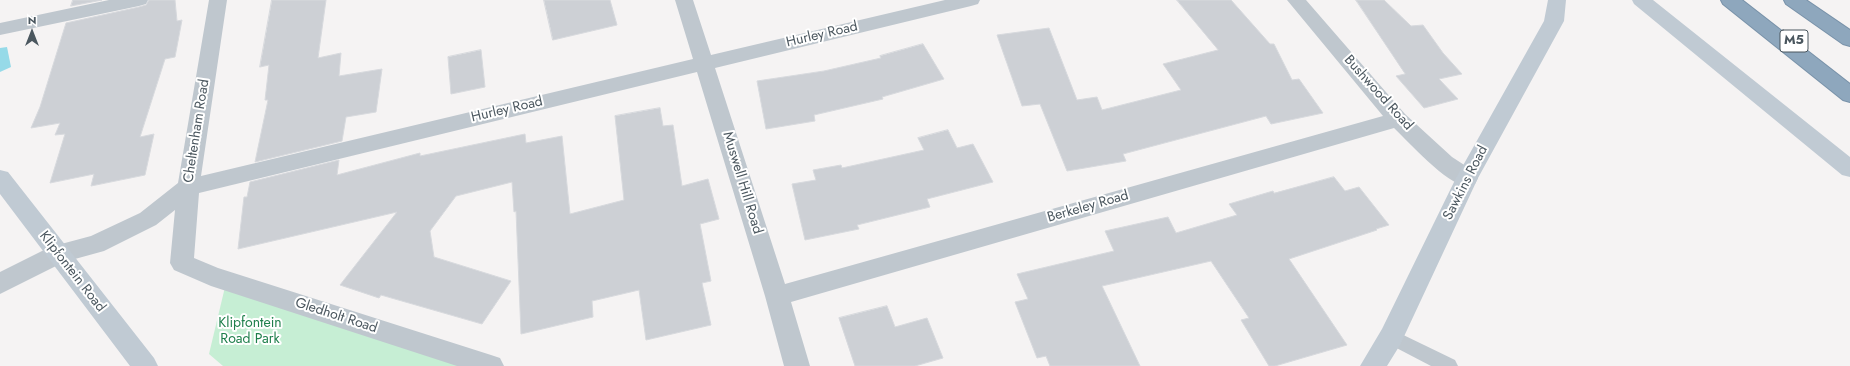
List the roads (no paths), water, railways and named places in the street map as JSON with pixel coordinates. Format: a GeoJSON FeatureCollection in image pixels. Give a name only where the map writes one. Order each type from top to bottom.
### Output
{"type":"FeatureCollection","features":[{"type":"Feature","properties":{"kind":"highway"},"geometry":{"type":"LineString","coordinates":[[1730,0],[1850,96]]}},
{"type":"Feature","properties":{"kind":"highway","name":"M5"},"geometry":{"type":"LineString","coordinates":[[1737,0],[1850,81]]}},
{"type":"Feature","properties":{"kind":"highway","name":"M5"},"geometry":{"type":"LineString","coordinates":[[1793,0],[1850,40]]}},
{"type":"Feature","properties":{"kind":"street"},"geometry":{"type":"LineString","coordinates":[[0,29],[139,0]]}},
{"type":"Feature","properties":{"kind":"street","name":"Cheltenham Road"},"geometry":{"type":"LineString","coordinates":[[182,263],[188,187],[218,0]]}},
{"type":"Feature","properties":{"kind":"street","name":"Muswell Hill Road"},"geometry":{"type":"LineString","coordinates":[[684,0],[777,296],[797,366]]}},
{"type":"Feature","properties":{"kind":"street","name":"Hurley Road"},"geometry":{"type":"LineString","coordinates":[[0,284],[22,271],[58,254],[96,244],[148,219],[188,187],[971,0]]}},
{"type":"Feature","properties":{"kind":"street","name":"Bushwood Road"},"geometry":{"type":"LineString","coordinates":[[1296,0],[1398,119],[1444,163],[1467,178]]}},
{"type":"Feature","properties":{"kind":"street","name":"Sawkins Road"},"geometry":{"type":"LineString","coordinates":[[1373,366],[1391,337],[1467,178],[1554,21],[1557,0]]}},
{"type":"Feature","properties":{"kind":"street"},"geometry":{"type":"LineString","coordinates":[[1641,0],[1850,168]]}},
{"type":"Feature","properties":{"kind":"street","name":"Berkeley Road"},"geometry":{"type":"LineString","coordinates":[[777,296],[1398,119]]}},
{"type":"Feature","properties":{"kind":"street","name":"Klipfontein Road"},"geometry":{"type":"LineString","coordinates":[[0,178],[144,366]]}},
{"type":"Feature","properties":{"kind":"street","name":"Gledholt Road"},"geometry":{"type":"LineString","coordinates":[[182,263],[211,276],[491,366]]}},
{"type":"Feature","properties":{"kind":"lane"},"geometry":{"type":"LineString","coordinates":[[1391,337],[1449,366]]}},
{"type":"Feature","properties":{"kind":"water"},"geometry":{"type":"Polygon","coordinates":[[[7,47],[11,67],[0,72],[0,48],[7,47]]]}},
{"type":"Feature","properties":{"kind":"park label","name":"Klipfontein Road Park"},"geometry":{"type":"Point","coordinates":[250,332]}}]}
